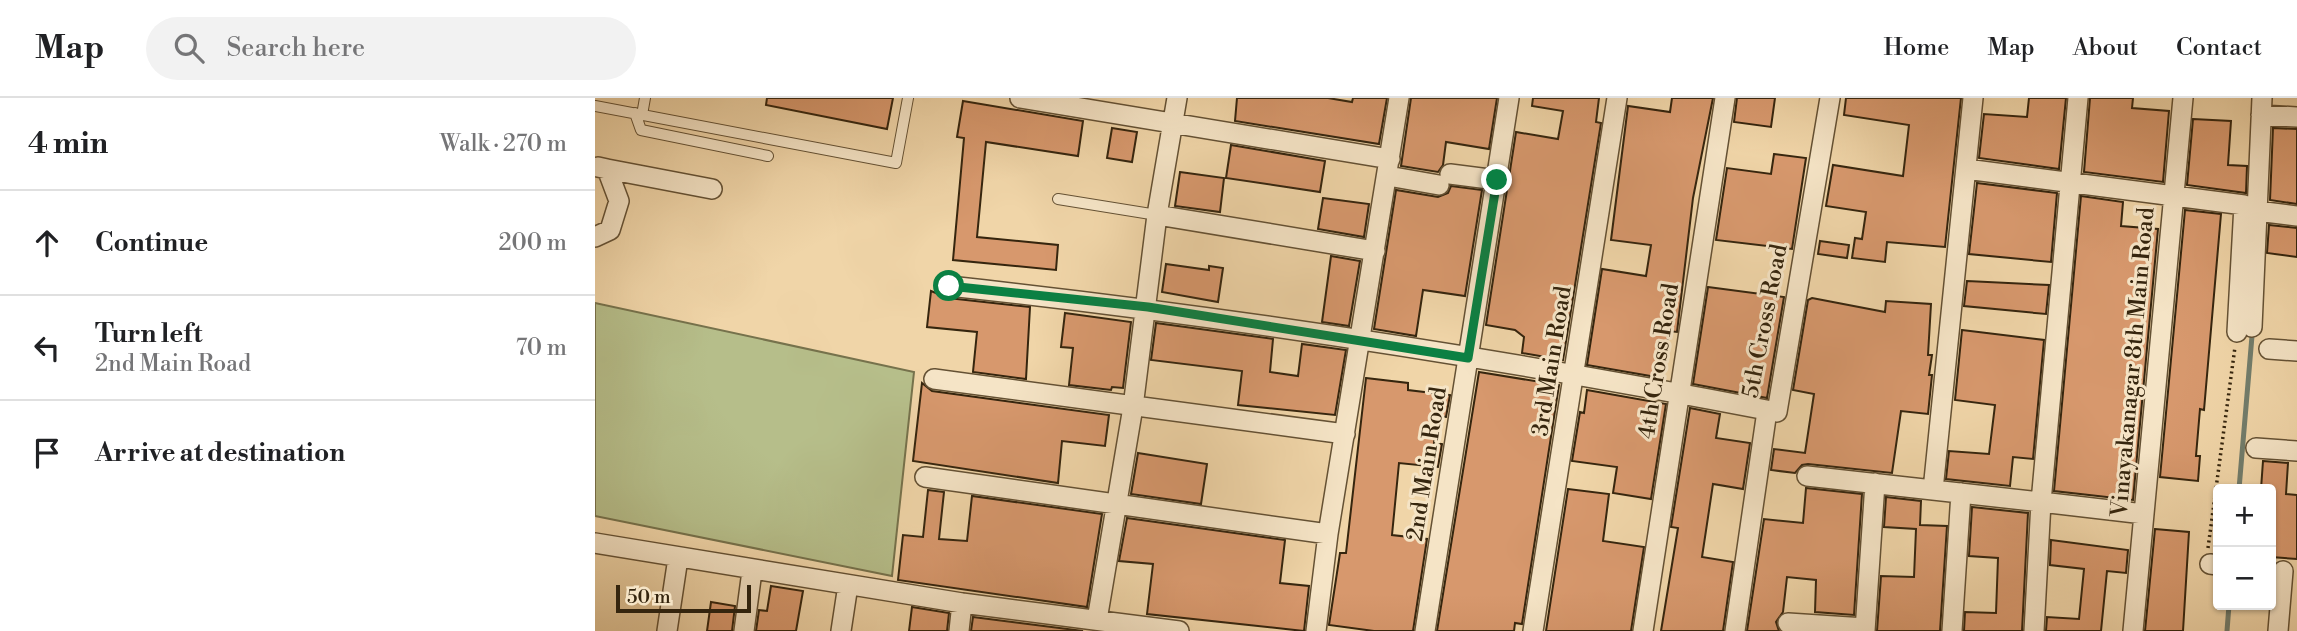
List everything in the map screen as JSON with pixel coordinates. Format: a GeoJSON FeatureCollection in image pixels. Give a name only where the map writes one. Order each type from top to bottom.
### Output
{"type":"FeatureCollection","features":[{"type":"Feature","properties":{"kind":"street"},"geometry":{"type":"LineString","coordinates":[[1020,98],[1172,123],[1445,179],[1497,180]]}},
{"type":"Feature","properties":{"kind":"street"},"geometry":{"type":"LineString","coordinates":[[1097,620],[1133,407],[1148,307],[1157,215],[1177,98]]}},
{"type":"Feature","properties":{"kind":"street"},"geometry":{"type":"LineString","coordinates":[[1316,631],[1328,534],[1399,98]]}},
{"type":"Feature","properties":{"kind":"street","name":"2nd Main Road"},"geometry":{"type":"LineString","coordinates":[[1425,631],[1509,98]]}},
{"type":"Feature","properties":{"kind":"street","name":"3rd Main Road"},"geometry":{"type":"LineString","coordinates":[[1533,631],[1575,375],[1616,98]]}},
{"type":"Feature","properties":{"kind":"street","name":"4th Cross Road"},"geometry":{"type":"LineString","coordinates":[[1643,631],[1725,98]]}},
{"type":"Feature","properties":{"kind":"street","name":"5th Cross Road"},"geometry":{"type":"LineString","coordinates":[[1735,631],[1767,411],[1777,412],[1830,98]]}},
{"type":"Feature","properties":{"kind":"street"},"geometry":{"type":"LineString","coordinates":[[1933,490],[1973,98]]}},
{"type":"Feature","properties":{"kind":"street"},"geometry":{"type":"LineString","coordinates":[[2034,631],[2041,502],[2078,98]]}},
{"type":"Feature","properties":{"kind":"street","name":"Vinayakanagar 8th Main Road"},"geometry":{"type":"LineString","coordinates":[[2133,631],[2183,98]]}},
{"type":"Feature","properties":{"kind":"street"},"geometry":{"type":"LineString","coordinates":[[2245,330],[2257,211],[2262,106],[2297,117]]}},
{"type":"Feature","properties":{"kind":"street"},"geometry":{"type":"LineString","coordinates":[[601,168],[712,189]]}},
{"type":"Feature","properties":{"kind":"street"},"geometry":{"type":"LineString","coordinates":[[595,237],[610,230],[619,201],[601,168]]}},
{"type":"Feature","properties":{"kind":"street"},"geometry":{"type":"LineString","coordinates":[[1966,169],[2244,205],[2245,330]]}},
{"type":"Feature","properties":{"kind":"street"},"geometry":{"type":"LineString","coordinates":[[2257,211],[2297,216]]}},
{"type":"Feature","properties":{"kind":"street"},"geometry":{"type":"LineString","coordinates":[[1157,215],[1375,251]]}},
{"type":"Feature","properties":{"kind":"street"},"geometry":{"type":"LineString","coordinates":[[949,286],[1148,307],[1575,375],[1767,411]]}},
{"type":"Feature","properties":{"kind":"street"},"geometry":{"type":"LineString","coordinates":[[2269,349],[2297,351]]}},
{"type":"Feature","properties":{"kind":"street"},"geometry":{"type":"LineString","coordinates":[[934,379],[1345,434]]}},
{"type":"Feature","properties":{"kind":"street"},"geometry":{"type":"LineString","coordinates":[[2256,448],[2297,451]]}},
{"type":"Feature","properties":{"kind":"street"},"geometry":{"type":"LineString","coordinates":[[1807,476],[2144,513]]}},
{"type":"Feature","properties":{"kind":"street"},"geometry":{"type":"LineString","coordinates":[[925,477],[1328,534]]}},
{"type":"Feature","properties":{"kind":"street"},"geometry":{"type":"LineString","coordinates":[[1788,623],[1865,630],[1875,483]]}},
{"type":"Feature","properties":{"kind":"street"},"geometry":{"type":"LineString","coordinates":[[1952,631],[1961,493]]}},
{"type":"Feature","properties":{"kind":"street"},"geometry":{"type":"LineString","coordinates":[[595,543],[962,603],[1060,624],[1097,620],[1179,631]]}},
{"type":"Feature","properties":{"kind":"street"},"geometry":{"type":"LineString","coordinates":[[667,631],[678,558]]}},
{"type":"Feature","properties":{"kind":"street"},"geometry":{"type":"LineString","coordinates":[[744,631],[752,570]]}},
{"type":"Feature","properties":{"kind":"street"},"geometry":{"type":"LineString","coordinates":[[2278,631],[2284,571]]}},
{"type":"Feature","properties":{"kind":"street"},"geometry":{"type":"LineString","coordinates":[[841,631],[848,585]]}},
{"type":"Feature","properties":{"kind":"street"},"geometry":{"type":"LineString","coordinates":[[959,631],[962,603]]}},
{"type":"Feature","properties":{"kind":"lane"},"geometry":{"type":"LineString","coordinates":[[645,98],[638,114],[641,130],[768,156]]}},
{"type":"Feature","properties":{"kind":"lane"},"geometry":{"type":"LineString","coordinates":[[595,106],[896,163],[908,98]]}},
{"type":"Feature","properties":{"kind":"lane"},"geometry":{"type":"LineString","coordinates":[[1058,199],[1157,215]]}},
{"type":"Feature","properties":{"kind":"path"},"geometry":{"type":"LineString","coordinates":[[2213,561],[2207,542],[2245,330]]}},
{"type":"Feature","properties":{"kind":"green space"},"geometry":{"type":"Polygon","coordinates":[[[595,303],[914,372],[892,576],[595,516],[595,303]]]}},
{"type":"Feature","properties":{"kind":"building"},"geometry":{"type":"Polygon","coordinates":[[[767,98],[893,98],[887,129],[766,105],[767,98]]]}},
{"type":"Feature","properties":{"kind":"building"},"geometry":{"type":"Polygon","coordinates":[[[1237,98],[1328,98],[1352,102],[1353,98],[1387,98],[1379,144],[1235,121],[1237,98]]]}},
{"type":"Feature","properties":{"kind":"building"},"geometry":{"type":"Polygon","coordinates":[[[1411,98],[1497,98],[1489,149],[1446,142],[1443,165],[1438,172],[1401,166],[1411,98]]]}},
{"type":"Feature","properties":{"kind":"building"},"geometry":{"type":"Polygon","coordinates":[[[1533,98],[1599,98],[1596,122],[1601,123],[1563,360],[1522,353],[1524,337],[1515,330],[1486,325],[1516,132],[1558,139],[1563,111],[1532,106],[1533,98]]]}},
{"type":"Feature","properties":{"kind":"building"},"geometry":{"type":"Polygon","coordinates":[[[1672,98],[1713,98],[1693,198],[1677,332],[1669,331],[1662,378],[1587,365],[1602,269],[1646,276],[1651,245],[1611,240],[1628,106],[1670,112],[1672,98]]]}},
{"type":"Feature","properties":{"kind":"building"},"geometry":{"type":"Polygon","coordinates":[[[1737,98],[1775,98],[1771,127],[1734,122],[1737,98]]]}},
{"type":"Feature","properties":{"kind":"building"},"geometry":{"type":"Polygon","coordinates":[[[1846,98],[1961,98],[1945,247],[1887,242],[1885,262],[1852,258],[1855,238],[1862,239],[1866,212],[1826,206],[1833,165],[1903,176],[1909,125],[1844,115],[1846,98]]]}},
{"type":"Feature","properties":{"kind":"building"},"geometry":{"type":"Polygon","coordinates":[[[2029,98],[2066,98],[2059,169],[1979,158],[1984,114],[2027,117],[2029,98]]]}},
{"type":"Feature","properties":{"kind":"building"},"geometry":{"type":"Polygon","coordinates":[[[2090,98],[2133,98],[2132,108],[2169,111],[2163,182],[2084,172],[2090,98]]]}},
{"type":"Feature","properties":{"kind":"building"},"geometry":{"type":"Polygon","coordinates":[[[963,101],[1083,121],[1078,156],[986,142],[977,237],[1058,245],[1056,270],[953,260],[964,138],[957,137],[963,101]]]}},
{"type":"Feature","properties":{"kind":"building"},"geometry":{"type":"Polygon","coordinates":[[[2193,119],[2231,121],[2228,165],[2247,166],[2246,193],[2187,185],[2193,119]]]}},
{"type":"Feature","properties":{"kind":"building"},"geometry":{"type":"Polygon","coordinates":[[[1112,128],[1137,132],[1132,162],[1107,158],[1112,128]]]}},
{"type":"Feature","properties":{"kind":"building"},"geometry":{"type":"Polygon","coordinates":[[[2273,128],[2297,129],[2297,204],[2270,200],[2273,128]]]}},
{"type":"Feature","properties":{"kind":"building"},"geometry":{"type":"Polygon","coordinates":[[[1231,145],[1325,161],[1320,192],[1226,178],[1231,145]]]}},
{"type":"Feature","properties":{"kind":"building"},"geometry":{"type":"Polygon","coordinates":[[[1774,154],[1806,158],[1792,249],[1716,240],[1727,168],[1771,174],[1774,154]]]}},
{"type":"Feature","properties":{"kind":"building"},"geometry":{"type":"Polygon","coordinates":[[[1180,172],[1224,178],[1220,212],[1175,206],[1180,172]]]}},
{"type":"Feature","properties":{"kind":"building"},"geometry":{"type":"Polygon","coordinates":[[[1977,183],[2057,193],[2051,262],[1969,254],[1977,183]]]}},
{"type":"Feature","properties":{"kind":"building"},"geometry":{"type":"Polygon","coordinates":[[[1451,186],[1482,190],[1465,296],[1423,290],[1416,336],[1374,329],[1396,190],[1438,197],[1448,193],[1451,186]]]}},
{"type":"Feature","properties":{"kind":"building"},"geometry":{"type":"Polygon","coordinates":[[[2081,196],[2123,202],[2121,226],[2158,229],[2133,500],[2054,491],[2081,196]]]}},
{"type":"Feature","properties":{"kind":"building"},"geometry":{"type":"Polygon","coordinates":[[[1323,198],[1369,204],[1364,237],[1318,229],[1323,198]]]}},
{"type":"Feature","properties":{"kind":"building"},"geometry":{"type":"Polygon","coordinates":[[[2185,210],[2221,214],[2204,410],[2200,409],[2196,456],[2200,456],[2198,481],[2160,477],[2185,210]]]}},
{"type":"Feature","properties":{"kind":"building"},"geometry":{"type":"Polygon","coordinates":[[[2269,225],[2297,228],[2297,257],[2267,253],[2269,225]]]}},
{"type":"Feature","properties":{"kind":"building"},"geometry":{"type":"Polygon","coordinates":[[[1820,241],[1849,245],[1847,258],[1818,254],[1820,241]]]}},
{"type":"Feature","properties":{"kind":"building"},"geometry":{"type":"Polygon","coordinates":[[[1331,256],[1360,261],[1349,326],[1322,322],[1331,256]]]}},
{"type":"Feature","properties":{"kind":"building"},"geometry":{"type":"Polygon","coordinates":[[[1166,264],[1209,270],[1209,266],[1223,268],[1218,302],[1162,292],[1166,264]]]}},
{"type":"Feature","properties":{"kind":"building"},"geometry":{"type":"Polygon","coordinates":[[[1967,281],[2049,285],[2046,314],[1964,306],[1967,281]]]}},
{"type":"Feature","properties":{"kind":"building"},"geometry":{"type":"Polygon","coordinates":[[[1708,287],[1784,297],[1767,398],[1693,384],[1708,287]]]}},
{"type":"Feature","properties":{"kind":"building"},"geometry":{"type":"Polygon","coordinates":[[[931,291],[948,298],[1030,307],[1026,379],[973,372],[977,332],[927,327],[931,291]]]}},
{"type":"Feature","properties":{"kind":"building"},"geometry":{"type":"Polygon","coordinates":[[[1812,298],[1885,312],[1886,301],[1931,304],[1928,355],[1932,355],[1929,375],[1932,375],[1928,414],[1901,411],[1892,473],[1808,464],[1802,465],[1795,473],[1771,470],[1774,449],[1805,453],[1814,394],[1793,390],[1808,300],[1812,298]]]}},
{"type":"Feature","properties":{"kind":"building"},"geometry":{"type":"Polygon","coordinates":[[[1065,313],[1131,322],[1123,388],[1112,387],[1111,390],[1069,385],[1073,348],[1061,347],[1065,313]]]}},
{"type":"Feature","properties":{"kind":"building"},"geometry":{"type":"Polygon","coordinates":[[[1156,323],[1273,339],[1270,372],[1298,376],[1302,344],[1346,350],[1335,415],[1238,405],[1242,371],[1151,360],[1156,323]]]}},
{"type":"Feature","properties":{"kind":"building"},"geometry":{"type":"Polygon","coordinates":[[[1962,330],[2044,340],[2033,459],[2013,457],[2010,486],[1946,479],[1949,451],[1989,454],[1995,405],[1955,400],[1962,330]]]}},
{"type":"Feature","properties":{"kind":"building"},"geometry":{"type":"Polygon","coordinates":[[[1479,372],[1559,385],[1522,624],[1515,623],[1514,631],[1437,631],[1479,372]]]}},
{"type":"Feature","properties":{"kind":"building"},"geometry":{"type":"Polygon","coordinates":[[[1366,378],[1408,383],[1408,390],[1450,395],[1446,417],[1437,416],[1434,443],[1442,444],[1438,467],[1399,463],[1392,535],[1427,539],[1413,631],[1374,631],[1329,625],[1340,553],[1346,553],[1366,378]]]}},
{"type":"Feature","properties":{"kind":"building"},"geometry":{"type":"Polygon","coordinates":[[[922,383],[932,391],[1109,415],[1105,446],[1062,441],[1058,483],[913,461],[922,383]]]}},
{"type":"Feature","properties":{"kind":"building"},"geometry":{"type":"Polygon","coordinates":[[[1587,390],[1666,404],[1651,499],[1613,493],[1617,467],[1572,461],[1580,412],[1584,413],[1587,390]]]}},
{"type":"Feature","properties":{"kind":"building"},"geometry":{"type":"Polygon","coordinates":[[[1690,408],[1720,414],[1716,438],[1750,443],[1743,489],[1713,484],[1702,557],[1733,562],[1723,631],[1661,631],[1678,528],[1671,527],[1690,408]]]}},
{"type":"Feature","properties":{"kind":"building"},"geometry":{"type":"Polygon","coordinates":[[[1138,453],[1207,464],[1201,504],[1131,494],[1138,453]]]}},
{"type":"Feature","properties":{"kind":"building"},"geometry":{"type":"Polygon","coordinates":[[[2263,461],[2288,463],[2286,494],[2297,495],[2297,559],[2276,557],[2276,484],[2261,484],[2263,461]]]}},
{"type":"Feature","properties":{"kind":"building"},"geometry":{"type":"Polygon","coordinates":[[[1806,488],[1862,494],[1854,615],[1815,612],[1816,580],[1787,577],[1783,612],[1776,622],[1779,631],[1747,631],[1764,519],[1803,523],[1806,488]]]}},
{"type":"Feature","properties":{"kind":"building"},"geometry":{"type":"Polygon","coordinates":[[[1568,489],[1609,494],[1603,541],[1644,547],[1631,631],[1546,631],[1568,489]]]}},
{"type":"Feature","properties":{"kind":"building"},"geometry":{"type":"Polygon","coordinates":[[[928,490],[944,492],[939,539],[967,541],[972,496],[1102,514],[1087,607],[898,580],[903,535],[923,537],[928,490]]]}},
{"type":"Feature","properties":{"kind":"building"},"geometry":{"type":"Polygon","coordinates":[[[1886,497],[1921,501],[1920,525],[1947,526],[1940,631],[1877,631],[1881,576],[1914,577],[1916,529],[1884,527],[1886,497]]]}},
{"type":"Feature","properties":{"kind":"building"},"geometry":{"type":"Polygon","coordinates":[[[1972,507],[2028,513],[2022,631],[1964,631],[1965,612],[1996,613],[1998,558],[1969,556],[1972,507]]]}},
{"type":"Feature","properties":{"kind":"building"},"geometry":{"type":"Polygon","coordinates":[[[1127,518],[1285,540],[1280,583],[1309,586],[1304,631],[1147,614],[1153,564],[1119,561],[1127,518]]]}},
{"type":"Feature","properties":{"kind":"building"},"geometry":{"type":"Polygon","coordinates":[[[2155,529],[2189,532],[2183,631],[2145,631],[2155,529]]]}},
{"type":"Feature","properties":{"kind":"building"},"geometry":{"type":"Polygon","coordinates":[[[2051,540],[2128,550],[2126,573],[2107,571],[2101,631],[2046,631],[2047,617],[2079,619],[2084,569],[2050,565],[2051,540]]]}},
{"type":"Feature","properties":{"kind":"building"},"geometry":{"type":"Polygon","coordinates":[[[771,586],[803,591],[796,631],[756,631],[759,610],[767,611],[771,586]]]}},
{"type":"Feature","properties":{"kind":"building"},"geometry":{"type":"Polygon","coordinates":[[[711,602],[735,606],[732,631],[707,631],[711,602]]]}},
{"type":"Feature","properties":{"kind":"building"},"geometry":{"type":"Polygon","coordinates":[[[912,607],[949,613],[947,631],[909,631],[912,607]]]}},
{"type":"Feature","properties":{"kind":"building"},"geometry":{"type":"Polygon","coordinates":[[[973,617],[1083,631],[971,631],[973,617]]]}},
{"type":"Feature","properties":{"kind":"waterway"},"geometry":{"type":"LineString","coordinates":[[2239,484],[2252,336]]}},
{"type":"Feature","properties":{"kind":"waterway"},"geometry":{"type":"LineString","coordinates":[[2227,631],[2229,610]]}},
{"type":"Feature","properties":{"kind":"route"},"geometry":{"type":"LineString","coordinates":[[949,286],[1148,307],[1468,358],[1497,180]]}}]}
